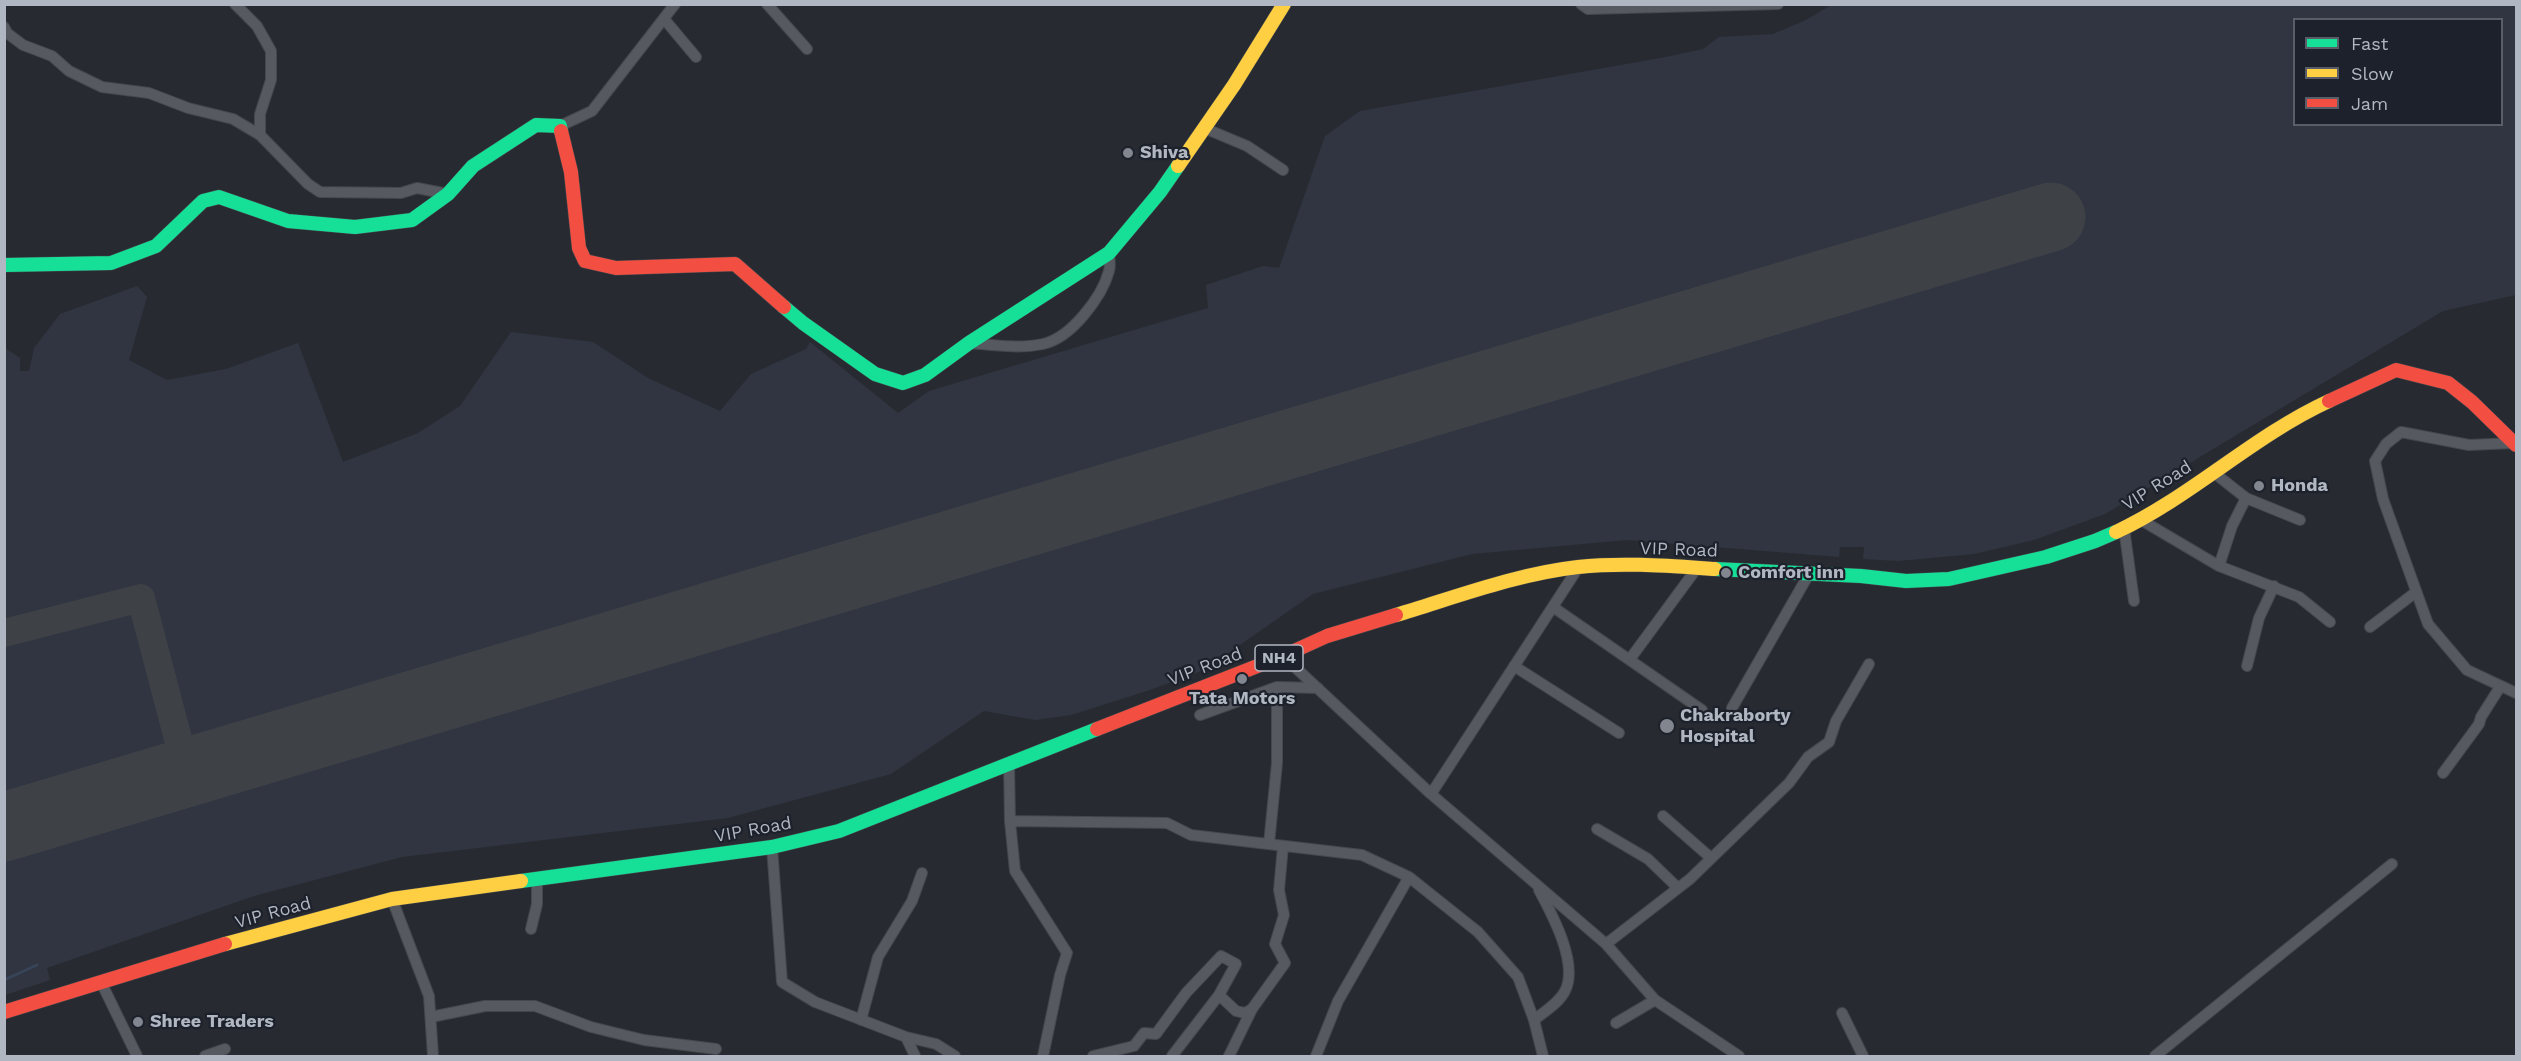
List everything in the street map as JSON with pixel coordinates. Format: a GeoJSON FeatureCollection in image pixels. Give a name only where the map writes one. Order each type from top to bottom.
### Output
{"type":"FeatureCollection","features":[{"type":"Feature","properties":{"kind":"main road"},"geometry":{"type":"LineString","coordinates":[[4,265],[111,263],[156,246],[203,201],[219,196],[288,221],[355,227],[412,220],[448,194],[473,166],[536,125],[560,126],[571,172],[579,248],[585,261],[616,268],[735,264],[803,323],[875,374],[903,383],[925,375],[969,343],[1109,253],[1160,192],[1234,85],[1284,4]]}},
{"type":"Feature","properties":{"kind":"main road","name":"VIP Road"},"geometry":{"type":"LineString","coordinates":[[4,1012],[246,938],[392,899],[771,848],[839,831],[1283,656],[1327,636],[1521,577],[1579,567],[1697,568],[1906,581],[1949,579],[2046,557],[2095,541],[2141,520],[2318,406],[2396,370],[2448,383],[2472,402],[2516,444]]}},
{"type":"Feature","properties":{"kind":"street"},"geometry":{"type":"LineString","coordinates":[[235,4],[257,26],[271,51],[271,80],[260,114],[260,135]]}},
{"type":"Feature","properties":{"kind":"street"},"geometry":{"type":"LineString","coordinates":[[560,126],[592,111],[665,20],[675,4]]}},
{"type":"Feature","properties":{"kind":"street"},"geometry":{"type":"LineString","coordinates":[[767,4],[807,49]]}},
{"type":"Feature","properties":{"kind":"street"},"geometry":{"type":"LineString","coordinates":[[1581,4],[1588,9],[1778,4]]}},
{"type":"Feature","properties":{"kind":"street"},"geometry":{"type":"LineString","coordinates":[[665,20],[696,57]]}},
{"type":"Feature","properties":{"kind":"street"},"geometry":{"type":"LineString","coordinates":[[4,27],[7,33],[23,45],[52,56],[69,71],[102,87],[149,93],[188,108],[233,119],[260,135],[308,184],[320,192],[401,193],[417,188],[448,194]]}},
{"type":"Feature","properties":{"kind":"street"},"geometry":{"type":"LineString","coordinates":[[1204,128],[1246,146],[1283,170]]}},
{"type":"Feature","properties":{"kind":"street"},"geometry":{"type":"LineString","coordinates":[[969,343],[1006,347],[1045,344],[1073,326],[1098,298],[1110,269],[1109,253]]}},
{"type":"Feature","properties":{"kind":"street"},"geometry":{"type":"LineString","coordinates":[[2516,444],[2469,445],[2401,432],[2386,444],[2375,461],[2383,499],[2428,624],[2467,670],[2517,693]]}},
{"type":"Feature","properties":{"kind":"street"},"geometry":{"type":"LineString","coordinates":[[2213,472],[2246,498],[2300,520]]}},
{"type":"Feature","properties":{"kind":"street"},"geometry":{"type":"LineString","coordinates":[[2219,566],[2232,526],[2246,498]]}},
{"type":"Feature","properties":{"kind":"street"},"geometry":{"type":"LineString","coordinates":[[2141,520],[2219,566],[2299,597],[2330,622]]}},
{"type":"Feature","properties":{"kind":"street"},"geometry":{"type":"LineString","coordinates":[[2124,528],[2134,601]]}},
{"type":"Feature","properties":{"kind":"street"},"geometry":{"type":"LineString","coordinates":[[1431,794],[1579,567]]}},
{"type":"Feature","properties":{"kind":"street"},"geometry":{"type":"LineString","coordinates":[[1630,659],[1697,568]]}},
{"type":"Feature","properties":{"kind":"street"},"geometry":{"type":"LineString","coordinates":[[1732,708],[1809,574]]}},
{"type":"Feature","properties":{"kind":"street"},"geometry":{"type":"LineString","coordinates":[[2247,666],[2259,618],[2274,586]]}},
{"type":"Feature","properties":{"kind":"street"},"geometry":{"type":"LineString","coordinates":[[2370,627],[2416,592]]}},
{"type":"Feature","properties":{"kind":"street"},"geometry":{"type":"LineString","coordinates":[[1553,607],[1702,710]]}},
{"type":"Feature","properties":{"kind":"street"},"geometry":{"type":"LineString","coordinates":[[1283,656],[1431,794],[1606,944],[1655,1000],[1739,1056]]}},
{"type":"Feature","properties":{"kind":"street"},"geometry":{"type":"LineString","coordinates":[[1606,944],[1678,888],[1790,783],[1808,757],[1829,742],[1836,721],[1869,664]]}},
{"type":"Feature","properties":{"kind":"street"},"geometry":{"type":"LineString","coordinates":[[1514,666],[1619,734]]}},
{"type":"Feature","properties":{"kind":"street"},"geometry":{"type":"LineString","coordinates":[[1200,715],[1277,687],[1318,688]]}},
{"type":"Feature","properties":{"kind":"street"},"geometry":{"type":"LineString","coordinates":[[1269,844],[1277,763],[1277,687]]}},
{"type":"Feature","properties":{"kind":"street"},"geometry":{"type":"LineString","coordinates":[[2443,773],[2479,724],[2500,687]]}},
{"type":"Feature","properties":{"kind":"street"},"geometry":{"type":"LineString","coordinates":[[1009,763],[1010,821],[1015,871],[1067,953],[1060,975],[1043,1056]]}},
{"type":"Feature","properties":{"kind":"street"},"geometry":{"type":"LineString","coordinates":[[1663,816],[1711,858]]}},
{"type":"Feature","properties":{"kind":"street"},"geometry":{"type":"LineString","coordinates":[[1010,821],[1167,823],[1191,835],[1362,855],[1409,877],[1478,933],[1518,977],[1534,1020],[1543,1056]]}},
{"type":"Feature","properties":{"kind":"street"},"geometry":{"type":"LineString","coordinates":[[1597,829],[1648,860],[1678,888]]}},
{"type":"Feature","properties":{"kind":"street"},"geometry":{"type":"LineString","coordinates":[[1229,1056],[1252,1009],[1285,963],[1275,944],[1284,915],[1279,890],[1283,846]]}},
{"type":"Feature","properties":{"kind":"street"},"geometry":{"type":"LineString","coordinates":[[771,848],[782,982],[815,1002],[906,1037],[936,1044],[955,1056]]}},
{"type":"Feature","properties":{"kind":"street"},"geometry":{"type":"LineString","coordinates":[[2155,1056],[2392,864]]}},
{"type":"Feature","properties":{"kind":"street"},"geometry":{"type":"LineString","coordinates":[[861,1020],[878,957],[912,901],[922,873]]}},
{"type":"Feature","properties":{"kind":"street"},"geometry":{"type":"LineString","coordinates":[[1316,1056],[1338,1001],[1409,877]]}},
{"type":"Feature","properties":{"kind":"street"},"geometry":{"type":"LineString","coordinates":[[531,929],[537,904],[537,880]]}},
{"type":"Feature","properties":{"kind":"street"},"geometry":{"type":"LineString","coordinates":[[1534,1020],[1565,991],[1569,971],[1559,927],[1536,884]]}},
{"type":"Feature","properties":{"kind":"street"},"geometry":{"type":"LineString","coordinates":[[392,899],[429,996],[433,1056]]}},
{"type":"Feature","properties":{"kind":"street"},"geometry":{"type":"LineString","coordinates":[[1093,1056],[1134,1046],[1144,1033],[1156,1034],[1186,993],[1221,956],[1236,964],[1219,995],[1172,1056]]}},
{"type":"Feature","properties":{"kind":"street"},"geometry":{"type":"LineString","coordinates":[[101,982],[137,1056]]}},
{"type":"Feature","properties":{"kind":"street"},"geometry":{"type":"LineString","coordinates":[[1219,995],[1236,1011],[1245,1013],[1252,1009]]}},
{"type":"Feature","properties":{"kind":"street"},"geometry":{"type":"LineString","coordinates":[[1616,1023],[1655,1000]]}},
{"type":"Feature","properties":{"kind":"street"},"geometry":{"type":"LineString","coordinates":[[431,1017],[485,1006],[535,1006],[591,1027],[644,1040],[716,1049]]}},
{"type":"Feature","properties":{"kind":"street"},"geometry":{"type":"LineString","coordinates":[[1842,1013],[1863,1056]]}},
{"type":"Feature","properties":{"kind":"street"},"geometry":{"type":"LineString","coordinates":[[906,1037],[915,1056]]}},
{"type":"Feature","properties":{"kind":"street"},"geometry":{"type":"LineString","coordinates":[[205,1056],[225,1049]]}},
{"type":"Feature","properties":{"kind":"shaded area"},"geometry":{"type":"Polygon","coordinates":[[[1831,5],[2516,5],[2516,295],[2443,311],[2105,514],[2034,540],[1974,554],[1898,561],[1863,559],[1864,547],[1840,547],[1839,557],[1627,540],[1472,554],[1313,594],[1204,670],[1150,690],[1071,715],[1035,720],[984,711],[891,774],[728,818],[402,857],[254,896],[47,968],[50,980],[5,995],[5,348],[20,358],[20,371],[29,371],[34,348],[60,314],[137,286],[147,297],[129,360],[167,380],[226,369],[298,343],[343,462],[418,433],[460,406],[511,332],[593,342],[648,378],[720,411],[751,374],[806,349],[810,342],[898,413],[929,391],[1208,308],[1206,285],[1263,266],[1279,268],[1325,136],[1360,111],[1666,57],[1703,49],[1719,37],[1773,34],[1806,20],[1831,5]]]}},
{"type":"Feature","properties":{"kind":"waterway"},"geometry":{"type":"LineString","coordinates":[[4,980],[37,965]]}},
{"type":"Feature","properties":{"kind":"taxiway"},"geometry":{"type":"LineString","coordinates":[[4,633],[141,598],[187,773]]}},
{"type":"Feature","properties":{"kind":"runway"},"geometry":{"type":"LineString","coordinates":[[4,827],[2051,217]]}},
{"type":"Feature","properties":{"kind":"traffic: fast"},"geometry":{"type":"LineString","coordinates":[[4,265],[111,263],[156,246],[203,201],[219,197],[288,221],[355,227],[412,220],[448,194],[473,166],[536,125],[560,126],[561,131]]}},
{"type":"Feature","properties":{"kind":"traffic: fast"},"geometry":{"type":"LineString","coordinates":[[784,307],[875,374],[903,383],[925,375],[969,343],[1109,253],[1160,192],[1178,166]]}},
{"type":"Feature","properties":{"kind":"traffic: fast"},"geometry":{"type":"LineString","coordinates":[[1715,569],[1861,576],[1906,581],[1949,579],[2046,557],[2116,532]]}},
{"type":"Feature","properties":{"kind":"traffic: fast"},"geometry":{"type":"LineString","coordinates":[[521,881],[772,847],[839,831],[1097,729]]}},
{"type":"Feature","properties":{"kind":"traffic: slow"},"geometry":{"type":"LineString","coordinates":[[1178,166],[1234,85],[1284,4]]}},
{"type":"Feature","properties":{"kind":"traffic: slow"},"geometry":{"type":"LineString","coordinates":[[2116,532],[2170,502],[2274,431],[2329,401]]}},
{"type":"Feature","properties":{"kind":"traffic: slow"},"geometry":{"type":"LineString","coordinates":[[1396,615],[1486,587],[1555,570],[1612,565],[1715,569]]}},
{"type":"Feature","properties":{"kind":"traffic: slow"},"geometry":{"type":"LineString","coordinates":[[225,944],[392,899],[521,881]]}},
{"type":"Feature","properties":{"kind":"traffic: jam"},"geometry":{"type":"LineString","coordinates":[[561,131],[571,172],[579,248],[585,261],[616,268],[735,264],[784,307]]}},
{"type":"Feature","properties":{"kind":"traffic: jam"},"geometry":{"type":"LineString","coordinates":[[2329,401],[2396,370],[2448,383],[2472,402],[2516,445]]}},
{"type":"Feature","properties":{"kind":"traffic: jam"},"geometry":{"type":"LineString","coordinates":[[1097,729],[1283,656],[1327,636],[1396,615]]}},
{"type":"Feature","properties":{"kind":"traffic: jam"},"geometry":{"type":"LineString","coordinates":[[4,1012],[225,944]]}},
{"type":"Feature","properties":{"kind":"place","name":"Shiva"},"geometry":{"type":"Point","coordinates":[1128,153]}},
{"type":"Feature","properties":{"kind":"place","name":"Honda"},"geometry":{"type":"Point","coordinates":[2259,486]}},
{"type":"Feature","properties":{"kind":"place","name":"Comfort inn"},"geometry":{"type":"Point","coordinates":[1726,573]}},
{"type":"Feature","properties":{"kind":"place","name":"Tata Motors"},"geometry":{"type":"Point","coordinates":[1242,679]}},
{"type":"Feature","properties":{"kind":"place","name":"Chakraborty Hospital"},"geometry":{"type":"Point","coordinates":[1667,726]}},
{"type":"Feature","properties":{"kind":"place","name":"Shree Traders"},"geometry":{"type":"Point","coordinates":[138,1022]}}]}
